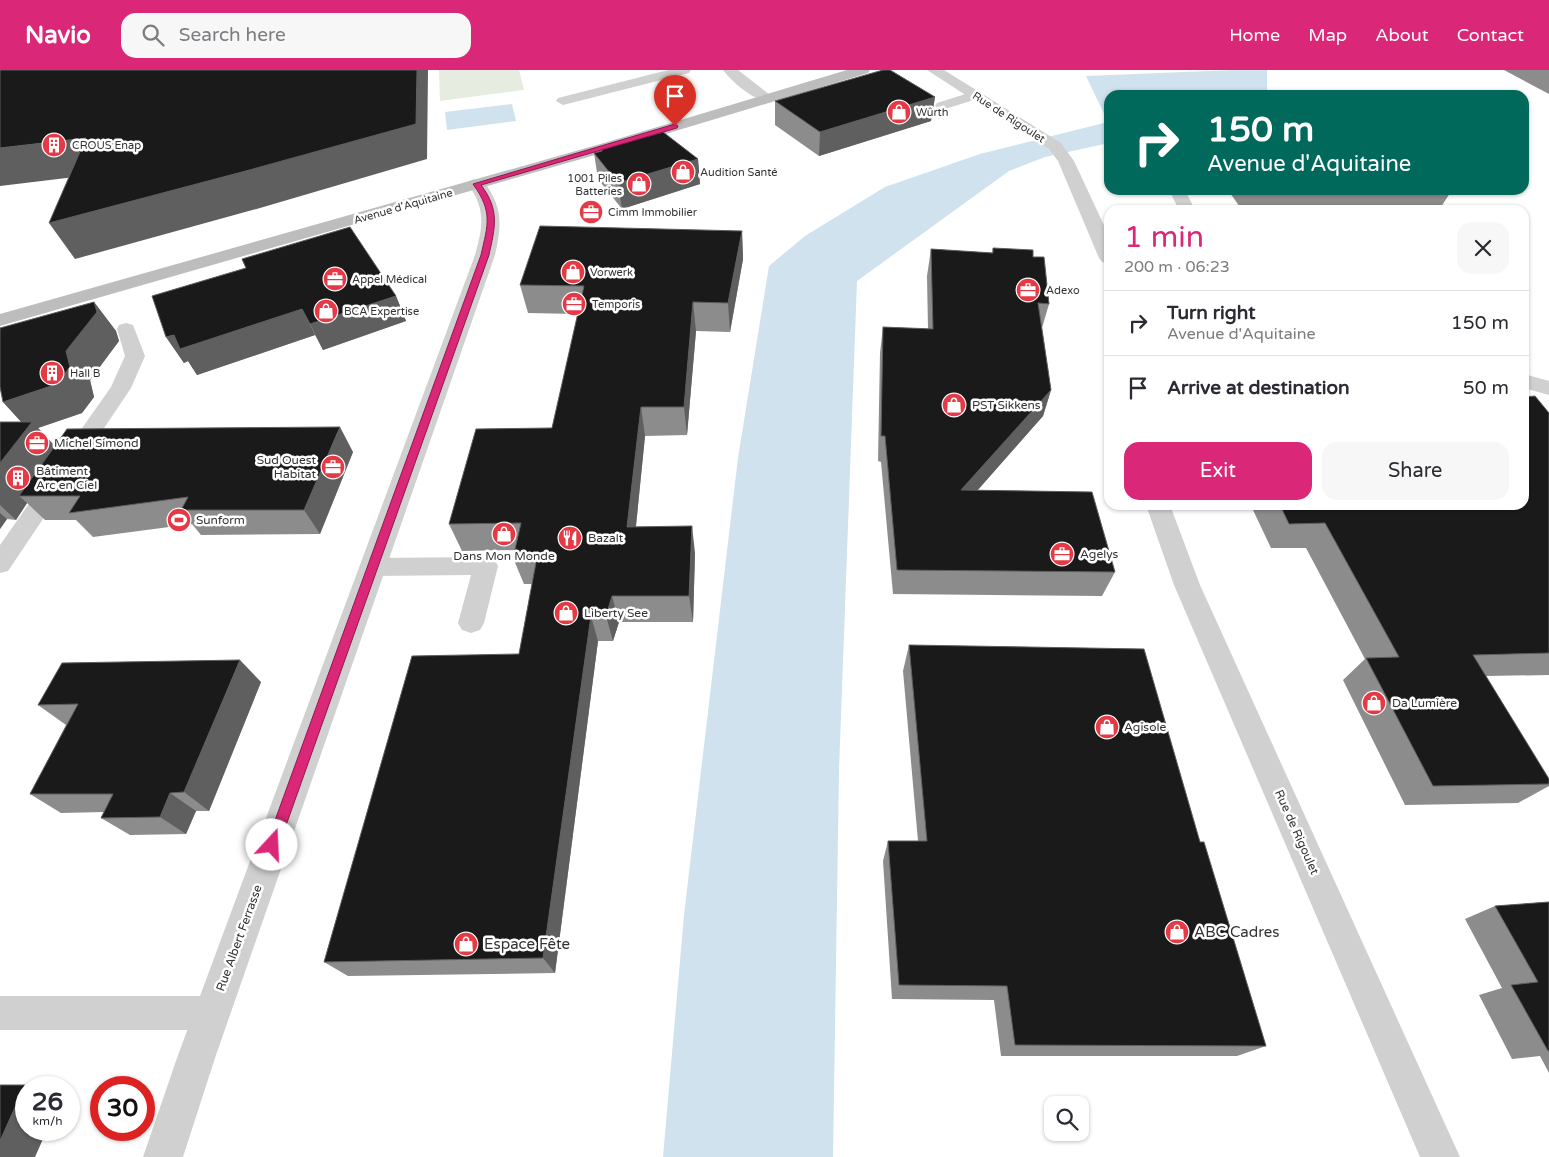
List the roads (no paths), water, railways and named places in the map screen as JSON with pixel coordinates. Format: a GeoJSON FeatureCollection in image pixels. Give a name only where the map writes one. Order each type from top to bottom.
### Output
{"type":"FeatureCollection","features":[{"type":"Feature","properties":{"kind":"street","name":"Avenue d'Aquitaine"},"geometry":{"type":"LineString","coordinates":[[0,320],[476,184],[863,70]]}},
{"type":"Feature","properties":{"kind":"street","name":"Rue de Rigoulet"},"geometry":{"type":"LineString","coordinates":[[934,70],[1037,133],[1054,146],[1066,162],[1104,246]]}},
{"type":"Feature","properties":{"kind":"street","name":"Rue Albert Ferrasse"},"geometry":{"type":"LineString","coordinates":[[162,1157],[372,566],[485,255],[491,227],[491,214],[487,198],[476,184]]}},
{"type":"Feature","properties":{"kind":"street"},"geometry":{"type":"LineString","coordinates":[[1529,382],[1549,388]]}},
{"type":"Feature","properties":{"kind":"street","name":"Rue de Rigoulet"},"geometry":{"type":"LineString","coordinates":[[1160,510],[1187,585],[1440,1157]]}},
{"type":"Feature","properties":{"kind":"lane"},"geometry":{"type":"LineString","coordinates":[[563,101],[684,70]]}},
{"type":"Feature","properties":{"kind":"lane"},"geometry":{"type":"LineString","coordinates":[[730,70],[745,84],[767,98]]}},
{"type":"Feature","properties":{"kind":"lane"},"geometry":{"type":"LineString","coordinates":[[942,106],[975,95]]}},
{"type":"Feature","properties":{"kind":"lane"},"geometry":{"type":"LineString","coordinates":[[0,564],[121,388],[135,356],[126,329]]}},
{"type":"Feature","properties":{"kind":"lane"},"geometry":{"type":"LineString","coordinates":[[372,566],[486,566],[471,623]]}},
{"type":"Feature","properties":{"kind":"lane"},"geometry":{"type":"LineString","coordinates":[[0,1013],[212,1013]]}},
{"type":"Feature","properties":{"kind":"water"},"geometry":{"type":"Polygon","coordinates":[[[1267,70],[1267,90],[1104,90],[1104,114],[1086,76],[1267,70]]]}},
{"type":"Feature","properties":{"kind":"water"},"geometry":{"type":"Polygon","coordinates":[[[512,104],[516,121],[447,130],[445,112],[512,104]]]}},
{"type":"Feature","properties":{"kind":"water"},"geometry":{"type":"Polygon","coordinates":[[[1104,123],[1104,144],[1045,157],[1009,171],[857,281],[839,770],[833,1157],[663,1157],[684,915],[738,458],[769,266],[805,236],[885,187],[980,154],[1104,123]]]}},
{"type":"Feature","properties":{"kind":"place","name":"Würth"},"geometry":{"type":"Point","coordinates":[899,112]}},
{"type":"Feature","properties":{"kind":"place","name":"CROUS Enap"},"geometry":{"type":"Point","coordinates":[54,145]}},
{"type":"Feature","properties":{"kind":"place","name":"Audition Santé"},"geometry":{"type":"Point","coordinates":[683,172]}},
{"type":"Feature","properties":{"kind":"place","name":"1001 Piles Batteries"},"geometry":{"type":"Point","coordinates":[639,184]}},
{"type":"Feature","properties":{"kind":"place","name":"Cimm Immobilier"},"geometry":{"type":"Point","coordinates":[591,212]}},
{"type":"Feature","properties":{"kind":"place","name":"Vorwerk"},"geometry":{"type":"Point","coordinates":[573,272]}},
{"type":"Feature","properties":{"kind":"place","name":"Appel Médical"},"geometry":{"type":"Point","coordinates":[335,279]}},
{"type":"Feature","properties":{"kind":"place","name":"Adexo"},"geometry":{"type":"Point","coordinates":[1028,290]}},
{"type":"Feature","properties":{"kind":"place","name":"Temporis"},"geometry":{"type":"Point","coordinates":[574,304]}},
{"type":"Feature","properties":{"kind":"place","name":"BCA Expertise"},"geometry":{"type":"Point","coordinates":[326,311]}},
{"type":"Feature","properties":{"kind":"place","name":"Hall B"},"geometry":{"type":"Point","coordinates":[52,373]}},
{"type":"Feature","properties":{"kind":"place","name":"PST Sikkens"},"geometry":{"type":"Point","coordinates":[954,405]}},
{"type":"Feature","properties":{"kind":"place","name":"Michel Simond"},"geometry":{"type":"Point","coordinates":[37,443]}},
{"type":"Feature","properties":{"kind":"place","name":"Sud Ouest Habitat"},"geometry":{"type":"Point","coordinates":[333,467]}},
{"type":"Feature","properties":{"kind":"place","name":"Bâtiment Arc en Ciel"},"geometry":{"type":"Point","coordinates":[18,478]}},
{"type":"Feature","properties":{"kind":"place","name":"Sunform"},"geometry":{"type":"Point","coordinates":[179,520]}},
{"type":"Feature","properties":{"kind":"place","name":"Dans Mon Monde"},"geometry":{"type":"Point","coordinates":[504,534]}},
{"type":"Feature","properties":{"kind":"place","name":"Bazalt"},"geometry":{"type":"Point","coordinates":[570,538]}},
{"type":"Feature","properties":{"kind":"place","name":"Agelys"},"geometry":{"type":"Point","coordinates":[1062,554]}},
{"type":"Feature","properties":{"kind":"place","name":"Liberty See"},"geometry":{"type":"Point","coordinates":[566,613]}},
{"type":"Feature","properties":{"kind":"place","name":"Da Lumière"},"geometry":{"type":"Point","coordinates":[1374,703]}},
{"type":"Feature","properties":{"kind":"place","name":"Agisole"},"geometry":{"type":"Point","coordinates":[1107,727]}},
{"type":"Feature","properties":{"kind":"place","name":"ABC Cadres"},"geometry":{"type":"Point","coordinates":[1177,932]}},
{"type":"Feature","properties":{"kind":"place","name":"Espace Fête"},"geometry":{"type":"Point","coordinates":[466,944]}}]}
